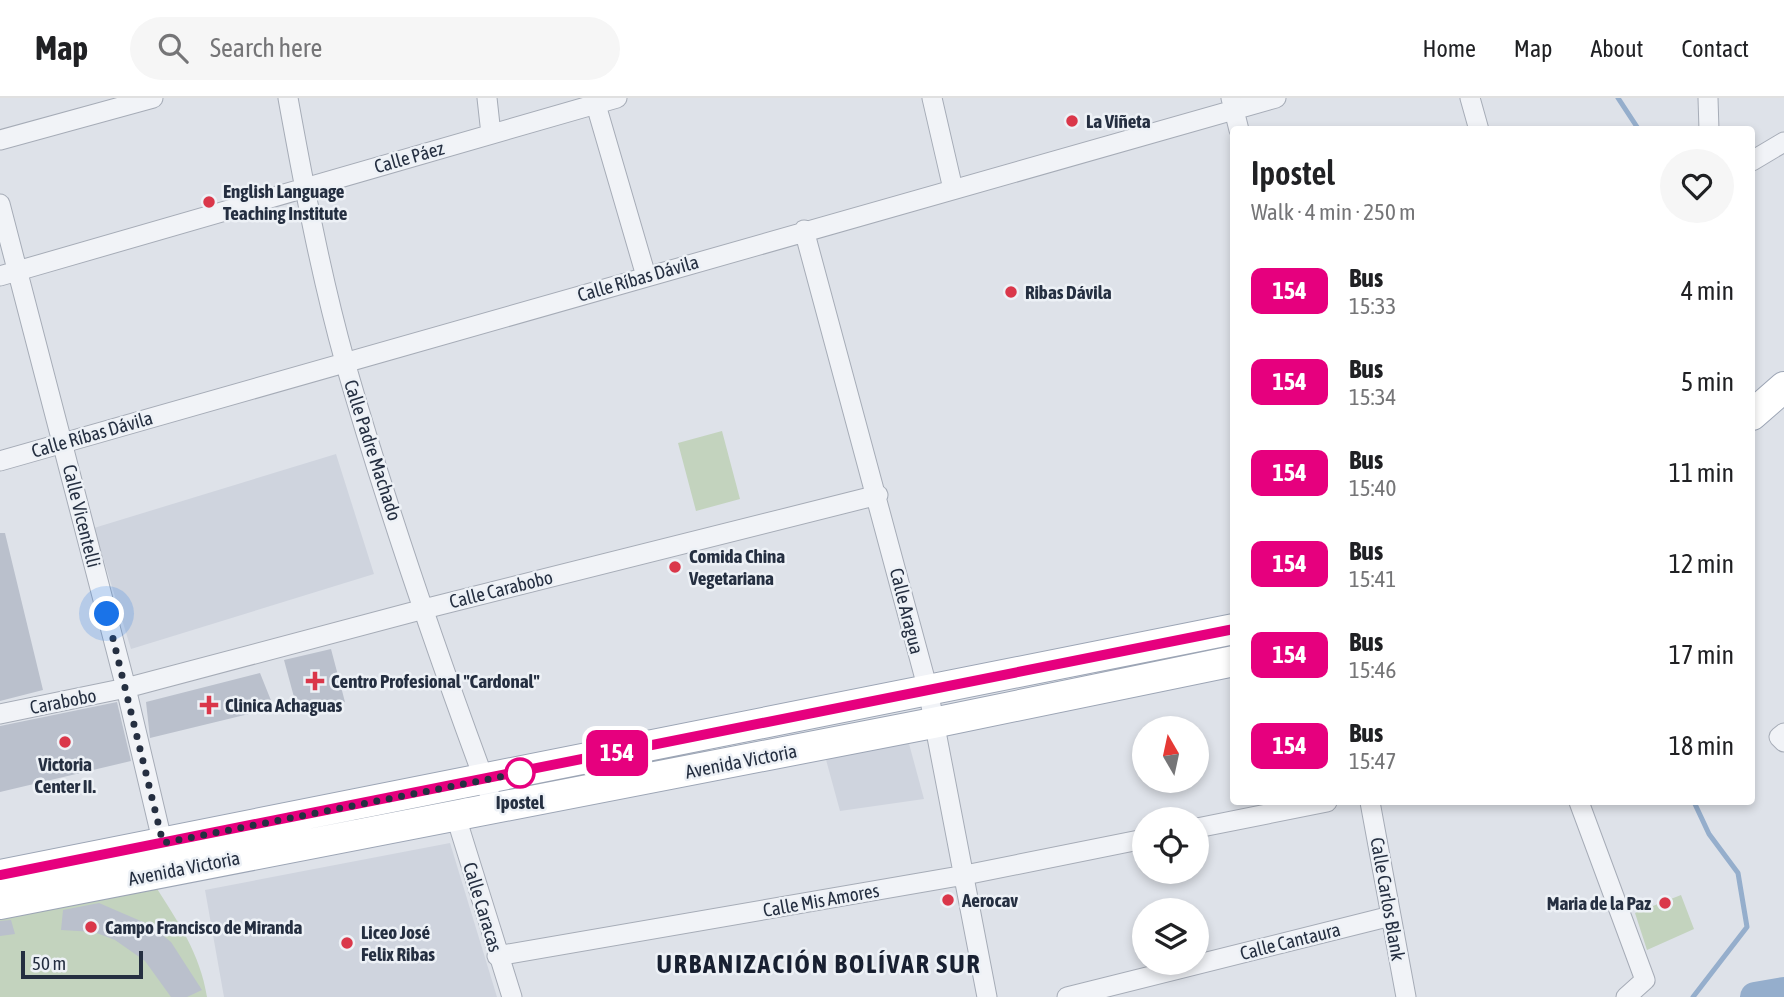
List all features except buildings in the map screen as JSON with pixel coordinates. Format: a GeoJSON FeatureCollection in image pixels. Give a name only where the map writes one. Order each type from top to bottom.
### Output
{"type":"FeatureCollection","features":[{"type":"Feature","properties":{"kind":"main road"},"geometry":{"type":"LineString","coordinates":[[1755,387],[1784,363]]}},
{"type":"Feature","properties":{"kind":"main road"},"geometry":{"type":"LineString","coordinates":[[1755,412],[1784,387]]}},
{"type":"Feature","properties":{"kind":"main road","name":"Avenida Victoria"},"geometry":{"type":"LineString","coordinates":[[0,875],[166,857],[456,817],[490,794],[928,690],[1230,630]]}},
{"type":"Feature","properties":{"kind":"main road","name":"Avenida Victoria"},"geometry":{"type":"LineString","coordinates":[[0,904],[166,857],[490,794],[933,723],[1230,662]]}},
{"type":"Feature","properties":{"kind":"street"},"geometry":{"type":"LineString","coordinates":[[0,140],[153,98]]}},
{"type":"Feature","properties":{"kind":"street","name":"Calle Padre Machado"},"geometry":{"type":"LineString","coordinates":[[288,98],[304,187],[345,361],[424,609],[490,794]]}},
{"type":"Feature","properties":{"kind":"street"},"geometry":{"type":"LineString","coordinates":[[487,98],[491,134]]}},
{"type":"Feature","properties":{"kind":"street","name":"Calle Páez"},"geometry":{"type":"LineString","coordinates":[[8,274],[491,134],[594,101],[617,98]]}},
{"type":"Feature","properties":{"kind":"street"},"geometry":{"type":"LineString","coordinates":[[932,98],[953,189]]}},
{"type":"Feature","properties":{"kind":"street","name":"Calle Ríbas Dávila"},"geometry":{"type":"LineString","coordinates":[[0,461],[953,189],[1233,103],[1276,98]]}},
{"type":"Feature","properties":{"kind":"street"},"geometry":{"type":"LineString","coordinates":[[1470,98],[1478,126]]}},
{"type":"Feature","properties":{"kind":"street"},"geometry":{"type":"LineString","coordinates":[[1709,98],[1709,126]]}},
{"type":"Feature","properties":{"kind":"street"},"geometry":{"type":"LineString","coordinates":[[594,101],[646,276]]}},
{"type":"Feature","properties":{"kind":"street"},"geometry":{"type":"LineString","coordinates":[[1233,103],[1238,126]]}},
{"type":"Feature","properties":{"kind":"street"},"geometry":{"type":"LineString","coordinates":[[1755,159],[1784,142]]}},
{"type":"Feature","properties":{"kind":"street","name":"Calle Vicentelli"},"geometry":{"type":"LineString","coordinates":[[0,204],[8,274],[63,442],[166,857]]}},
{"type":"Feature","properties":{"kind":"street","name":"Calle Aragua"},"geometry":{"type":"LineString","coordinates":[[804,230],[878,495],[928,690],[987,997]]}},
{"type":"Feature","properties":{"kind":"street","name":"Calle Carabobo"},"geometry":{"type":"LineString","coordinates":[[126,688],[424,609],[878,495]]}},
{"type":"Feature","properties":{"kind":"street","name":"Carabobo"},"geometry":{"type":"LineString","coordinates":[[0,713],[126,688]]}},
{"type":"Feature","properties":{"kind":"street"},"geometry":{"type":"LineString","coordinates":[[1784,733],[1779,737],[1784,742]]}},
{"type":"Feature","properties":{"kind":"street"},"geometry":{"type":"LineString","coordinates":[[1209,826],[1311,805]]}},
{"type":"Feature","properties":{"kind":"street","name":"Calle Carlos Blank"},"geometry":{"type":"LineString","coordinates":[[1371,805],[1406,997]]}},
{"type":"Feature","properties":{"kind":"street"},"geometry":{"type":"LineString","coordinates":[[1580,805],[1644,980],[1626,997]]}},
{"type":"Feature","properties":{"kind":"street","name":"Calle Caracas"},"geometry":{"type":"LineString","coordinates":[[456,817],[497,956],[512,997]]}},
{"type":"Feature","properties":{"kind":"street","name":"Calle Mis Amores"},"geometry":{"type":"LineString","coordinates":[[497,956],[965,875],[1132,841]]}},
{"type":"Feature","properties":{"kind":"street","name":"Calle Cantaura"},"geometry":{"type":"LineString","coordinates":[[1067,997],[1391,916]]}},
{"type":"Feature","properties":{"kind":"shaded area"},"geometry":{"type":"Polygon","coordinates":[[[336,454],[374,574],[131,649],[94,528],[336,454]]]}},
{"type":"Feature","properties":{"kind":"shaded area"},"geometry":{"type":"Polygon","coordinates":[[[908,740],[924,799],[840,811],[825,756],[908,740]]]}},
{"type":"Feature","properties":{"kind":"shaded area","name":"Liceo José Felix Ribas"},"geometry":{"type":"Polygon","coordinates":[[[450,843],[497,997],[224,997],[205,890],[450,843]]]}},
{"type":"Feature","properties":{"kind":"green space"},"geometry":{"type":"Polygon","coordinates":[[[722,431],[740,499],[696,511],[678,443],[722,431]]]}},
{"type":"Feature","properties":{"kind":"green space","name":"Campo Francisco de Miranda"},"geometry":{"type":"Polygon","coordinates":[[[154,884],[193,952],[207,997],[0,997],[0,910],[154,884]]]}},
{"type":"Feature","properties":{"kind":"green space"},"geometry":{"type":"Polygon","coordinates":[[[1681,895],[1694,929],[1647,950],[1635,913],[1681,895]]]}},
{"type":"Feature","properties":{"kind":"waterway"},"geometry":{"type":"LineString","coordinates":[[1618,98],[1636,126]]}},
{"type":"Feature","properties":{"kind":"waterway"},"geometry":{"type":"LineString","coordinates":[[1693,997],[1747,927],[1738,873],[1709,834],[1695,805]]}},
{"type":"Feature","properties":{"kind":"waterway"},"geometry":{"type":"LineString","coordinates":[[1755,997],[1784,992]]}},
{"type":"Feature","properties":{"kind":"bus line","name":"154"},"geometry":{"type":"LineString","coordinates":[[0,875],[1230,630]]}},
{"type":"Feature","properties":{"kind":"place","name":"La Viñeta"},"geometry":{"type":"Point","coordinates":[1072,121]}},
{"type":"Feature","properties":{"kind":"place","name":"English Language Teaching Institute"},"geometry":{"type":"Point","coordinates":[209,202]}},
{"type":"Feature","properties":{"kind":"place","name":"Ribas Dávila"},"geometry":{"type":"Point","coordinates":[1011,292]}},
{"type":"Feature","properties":{"kind":"place","name":"Comida China Vegetariana"},"geometry":{"type":"Point","coordinates":[675,567]}},
{"type":"Feature","properties":{"kind":"place","name":"Centro Profesional \"Cardonal\""},"geometry":{"type":"Point","coordinates":[315,681]}},
{"type":"Feature","properties":{"kind":"place","name":"Clinica Achaguas"},"geometry":{"type":"Point","coordinates":[209,705]}},
{"type":"Feature","properties":{"kind":"place","name":"Victoria Center II."},"geometry":{"type":"Point","coordinates":[65,742]}},
{"type":"Feature","properties":{"kind":"place","name":"Ipostel"},"geometry":{"type":"Point","coordinates":[520,773]}},
{"type":"Feature","properties":{"kind":"place","name":"Aerocav"},"geometry":{"type":"Point","coordinates":[948,900]}},
{"type":"Feature","properties":{"kind":"place","name":"Maria de la Paz"},"geometry":{"type":"Point","coordinates":[1665,903]}},
{"type":"Feature","properties":{"kind":"place","name":"Campo Francisco de Miranda"},"geometry":{"type":"Point","coordinates":[91,927]}},
{"type":"Feature","properties":{"kind":"place","name":"Liceo José Felix Ribas"},"geometry":{"type":"Point","coordinates":[347,943]}},
{"type":"Feature","properties":{"kind":"district","name":"URBANIZACIÓN BOLÍVAR SUR"},"geometry":{"type":"Point","coordinates":[819,964]}},
{"type":"Feature","properties":{"kind":"route"},"geometry":{"type":"LineString","coordinates":[[107,614],[163,843],[520,773]]}}]}
